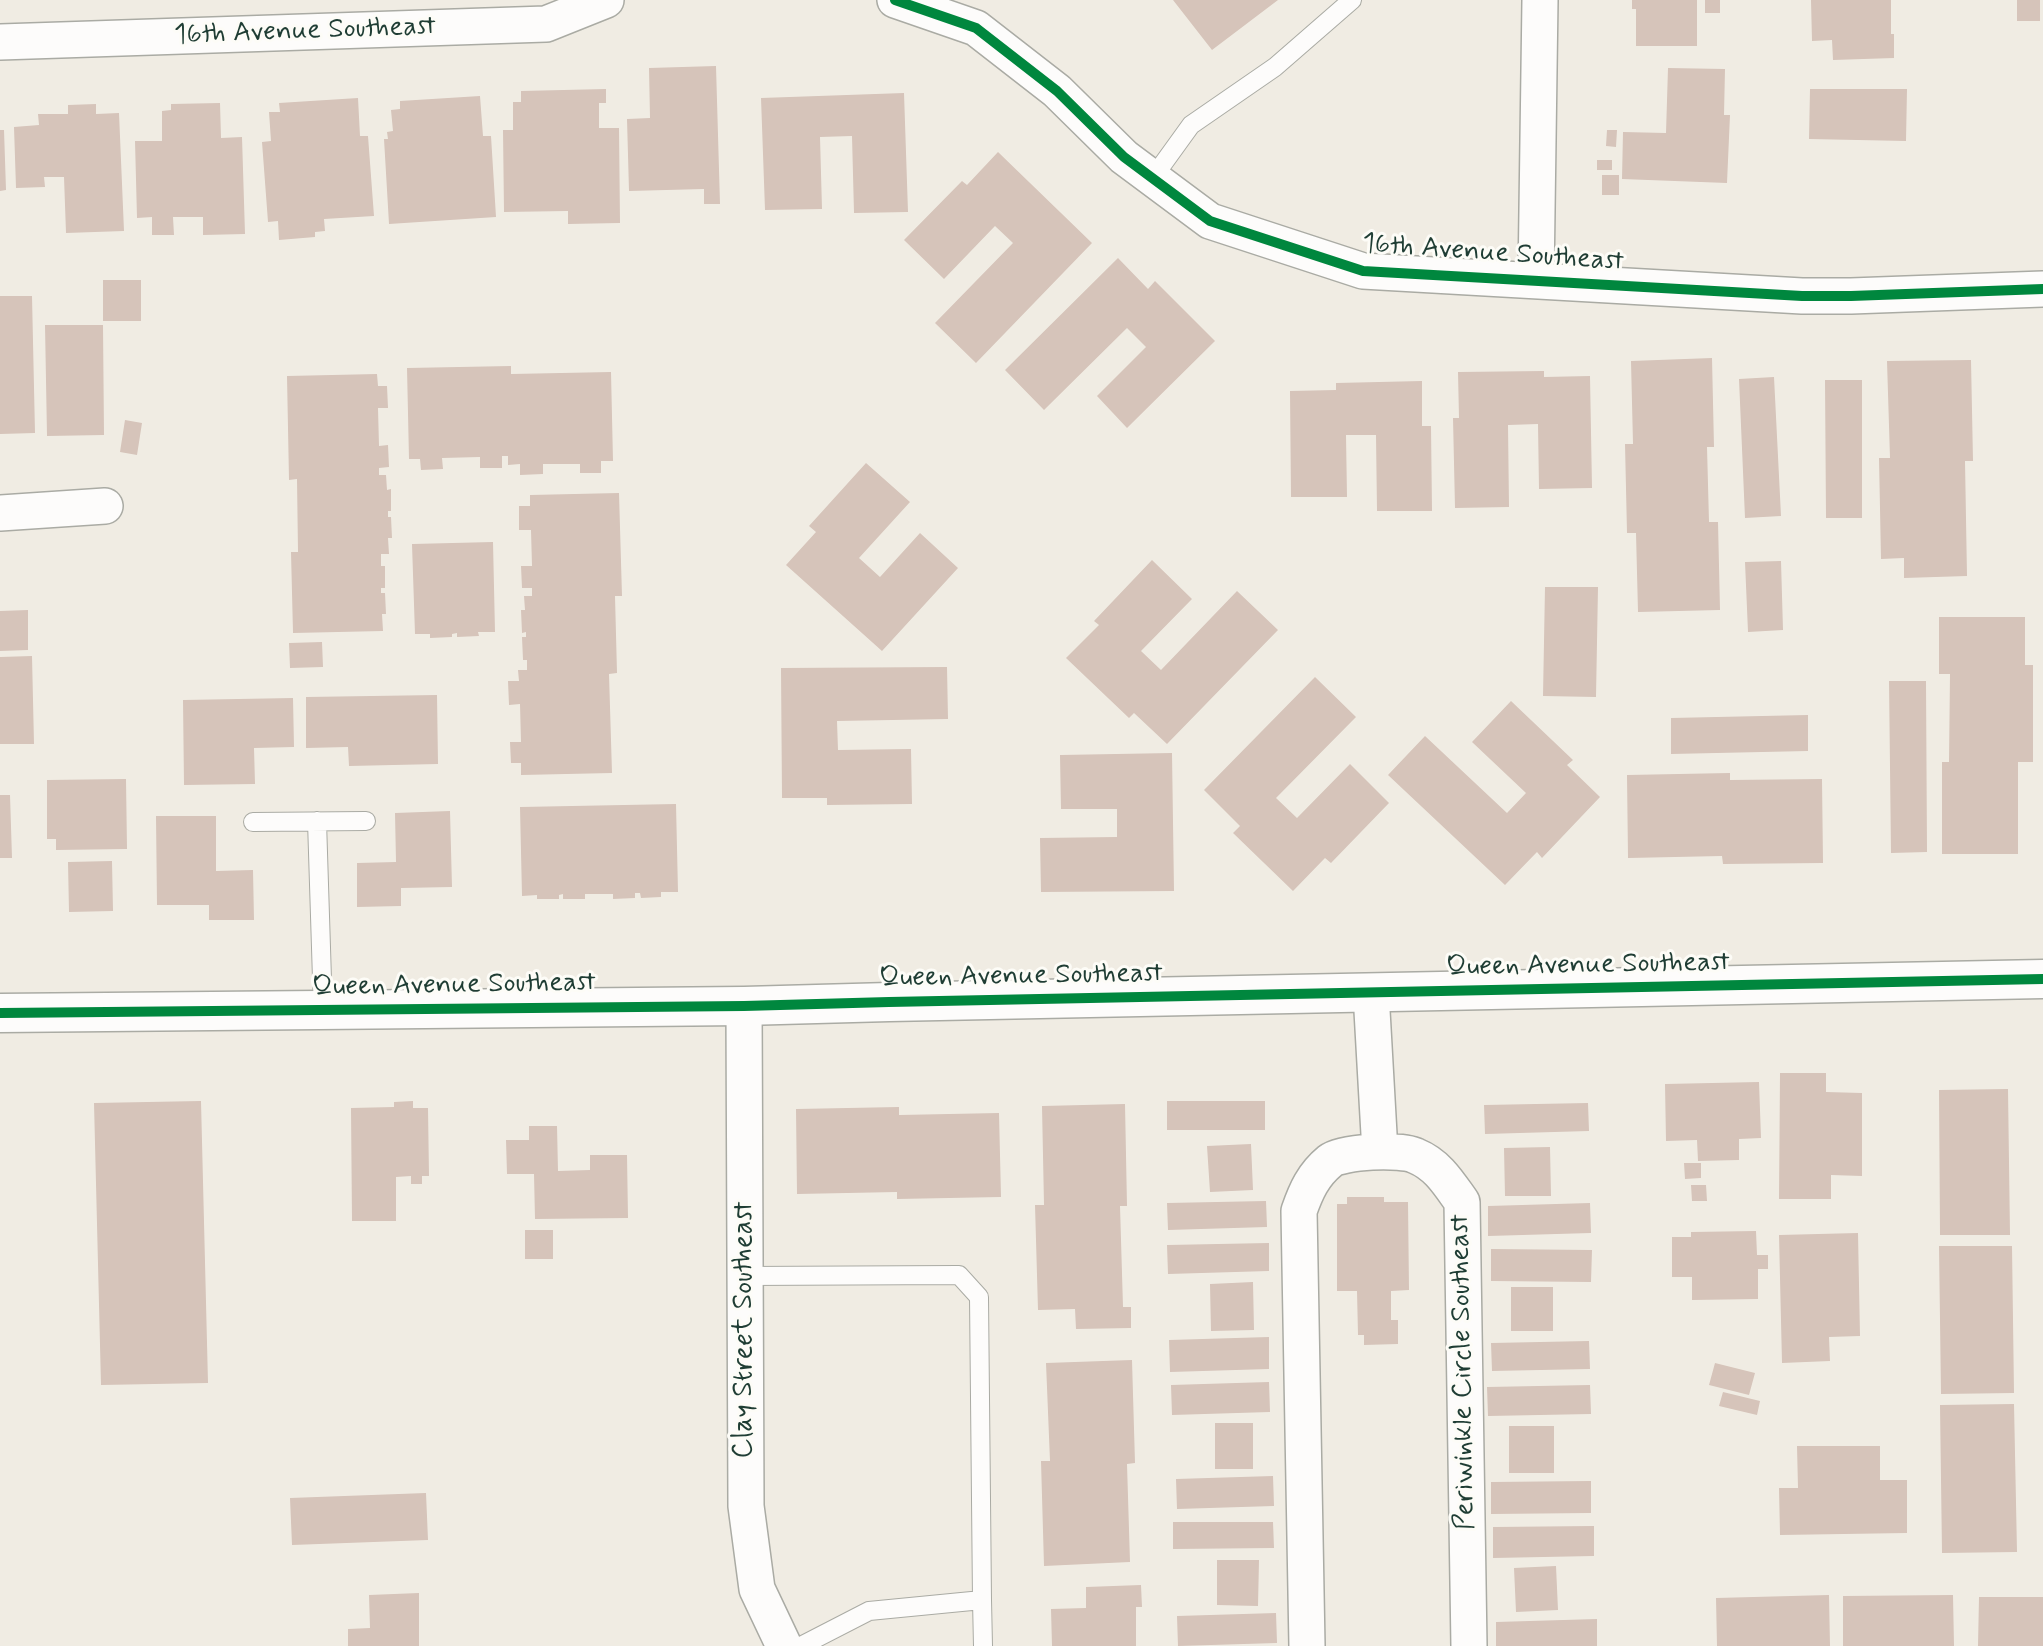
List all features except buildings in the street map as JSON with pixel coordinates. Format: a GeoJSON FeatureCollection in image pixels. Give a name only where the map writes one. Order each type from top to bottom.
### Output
{"type":"FeatureCollection","features":[{"type":"Feature","properties":{"kind":"main road","name":"Queen Avenue Southeast"},"geometry":{"type":"LineString","coordinates":[[0,1013],[744,1006],[2043,979]]}},
{"type":"Feature","properties":{"kind":"street","name":"16th Avenue Southeast"},"geometry":{"type":"LineString","coordinates":[[0,42],[546,24],[606,0]]}},
{"type":"Feature","properties":{"kind":"street","name":"16th Avenue Southeast"},"geometry":{"type":"LineString","coordinates":[[895,0],[976,28],[1057,91],[1124,157],[1210,221],[1363,271],[1802,296],[2043,289]]}},
{"type":"Feature","properties":{"kind":"street"},"geometry":{"type":"LineString","coordinates":[[1536,280],[1540,0]]}},
{"type":"Feature","properties":{"kind":"street"},"geometry":{"type":"LineString","coordinates":[[0,513],[106,506]]}},
{"type":"Feature","properties":{"kind":"street"},"geometry":{"type":"LineString","coordinates":[[1371,993],[1380,1152]]}},
{"type":"Feature","properties":{"kind":"street","name":"Clay Street Southeast"},"geometry":{"type":"LineString","coordinates":[[744,1006],[746,1506],[757,1589],[784,1646]]}},
{"type":"Feature","properties":{"kind":"street","name":"Periwinkle Circle Southeast"},"geometry":{"type":"LineString","coordinates":[[1307,1646],[1298,1211],[1308,1185],[1332,1158],[1380,1152],[1416,1155],[1441,1172],[1462,1202],[1469,1646]]}},
{"type":"Feature","properties":{"kind":"lane"},"geometry":{"type":"LineString","coordinates":[[1152,179],[1191,125],[1275,67],[1352,0]]}},
{"type":"Feature","properties":{"kind":"lane"},"geometry":{"type":"LineString","coordinates":[[317,821],[323,1011]]}},
{"type":"Feature","properties":{"kind":"lane"},"geometry":{"type":"LineString","coordinates":[[253,822],[366,821]]}},
{"type":"Feature","properties":{"kind":"lane"},"geometry":{"type":"LineString","coordinates":[[746,1276],[959,1275],[979,1297],[983,1646]]}},
{"type":"Feature","properties":{"kind":"lane"},"geometry":{"type":"LineString","coordinates":[[801,1646],[869,1611],[982,1600]]}},
{"type":"Feature","properties":{"kind":"cycle path"},"geometry":{"type":"LineString","coordinates":[[895,0],[976,28],[1057,91],[1124,157],[1210,221],[1363,271],[1802,296],[2043,289]]}},
{"type":"Feature","properties":{"kind":"cycle path"},"geometry":{"type":"LineString","coordinates":[[0,1013],[744,1006],[2043,979]]}}]}
